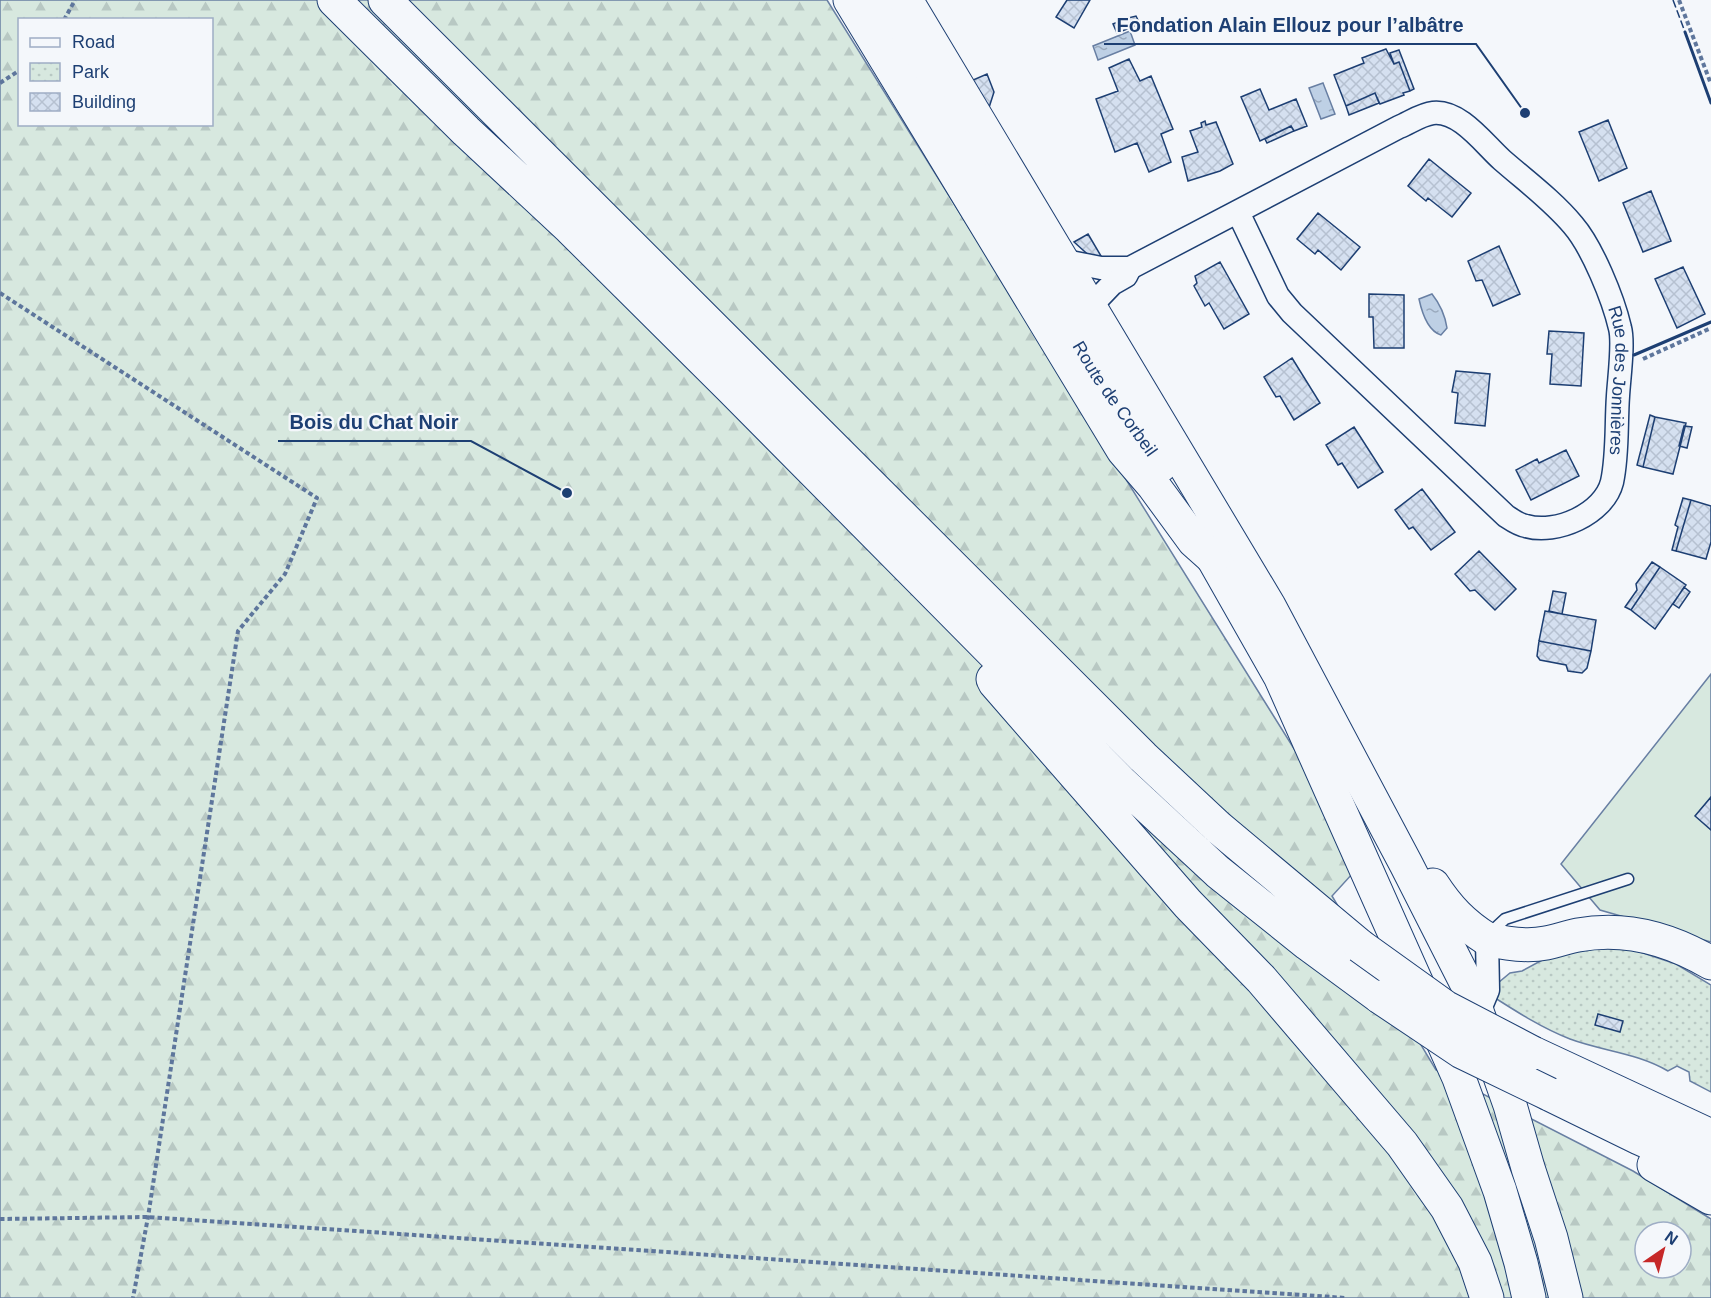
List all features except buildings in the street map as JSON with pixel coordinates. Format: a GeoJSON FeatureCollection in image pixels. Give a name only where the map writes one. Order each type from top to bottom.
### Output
{"type":"FeatureCollection","features":[{"type":"Feature","properties":{"kind":"main road"},"geometry":{"type":"LineString","coordinates":[[334,0],[466,131],[578,236],[1121,782],[1218,872],[1308,944],[1380,997],[1462,1052],[1639,1138],[1711,1170]]}},
{"type":"Feature","properties":{"kind":"main road"},"geometry":{"type":"LineString","coordinates":[[385,0],[1143,757],[1219,828],[1360,946],[1445,1007],[1533,1053],[1711,1136]]}},
{"type":"Feature","properties":{"kind":"main road"},"geometry":{"type":"LineString","coordinates":[[849,0],[1123,450],[1153,485],[1194,541],[1213,558]]}},
{"type":"Feature","properties":{"kind":"main road","name":"Route de Corbeil"},"geometry":{"type":"LineString","coordinates":[[874,0],[1049,268],[1089,308],[1269,606],[1468,986],[1510,1105],[1551,1238],[1566,1298]]}},
{"type":"Feature","properties":{"kind":"main road","name":"Route de Corbeil"},"geometry":{"type":"LineString","coordinates":[[906,0],[1049,268],[1096,375],[1173,481],[1206,534],[1213,558],[1280,676],[1459,1078],[1500,1191],[1529,1298]]}},
{"type":"Feature","properties":{"kind":"main road"},"geometry":{"type":"LineString","coordinates":[[975,633],[995,683],[1188,904],[1261,979],[1402,1144],[1447,1208],[1474,1263],[1487,1298]]}},
{"type":"Feature","properties":{"kind":"main road"},"geometry":{"type":"LineString","coordinates":[[1406,864],[1430,880],[1460,920],[1487,939],[1522,946],[1578,935],[1636,934],[1663,939],[1711,963]]}},
{"type":"Feature","properties":{"kind":"main road"},"geometry":{"type":"LineString","coordinates":[[1639,1138],[1652,1164],[1711,1198]]}},
{"type":"Feature","properties":{"kind":"street","name":"Rue des Jonnières"},"geometry":{"type":"LineString","coordinates":[[1049,268],[1130,268],[1399,127],[1432,113],[1450,115],[1463,122],[1556,206],[1575,227],[1594,259],[1621,330],[1611,484],[1602,501],[1588,513],[1570,523],[1545,529],[1526,526],[1506,516],[1292,313],[1278,296],[1238,212]]}},
{"type":"Feature","properties":{"kind":"street","name":"Rue des Jonnières"},"geometry":{"type":"LineString","coordinates":[[1089,308],[1108,288],[1126,276],[1130,268]]}},
{"type":"Feature","properties":{"kind":"street"},"geometry":{"type":"LineString","coordinates":[[1478,1014],[1488,990],[1487,939]]}},
{"type":"Feature","properties":{"kind":"lane"},"geometry":{"type":"LineString","coordinates":[[1487,939],[1492,930],[1505,919],[1628,879]]}},
{"type":"Feature","properties":{"kind":"path"},"geometry":{"type":"LineString","coordinates":[[65,18],[75,0]]}},
{"type":"Feature","properties":{"kind":"path"},"geometry":{"type":"LineString","coordinates":[[1679,0],[1711,84]]}},
{"type":"Feature","properties":{"kind":"path"},"geometry":{"type":"LineString","coordinates":[[0,83],[18,71]]}},
{"type":"Feature","properties":{"kind":"path"},"geometry":{"type":"LineString","coordinates":[[0,293],[317,498],[285,574],[238,631],[148,1217],[133,1298]]}},
{"type":"Feature","properties":{"kind":"path"},"geometry":{"type":"LineString","coordinates":[[1619,367],[1634,363],[1711,328]]}},
{"type":"Feature","properties":{"kind":"path"},"geometry":{"type":"LineString","coordinates":[[0,1219],[148,1217],[1346,1298]]}},
{"type":"Feature","properties":{"kind":"green space"},"geometry":{"type":"Polygon","coordinates":[[[0,0],[827,0],[1364,861],[1332,896],[1436,1070],[1633,1171],[1711,1219],[1711,1298],[0,1298],[0,0]]]}},
{"type":"Feature","properties":{"kind":"green space"},"geometry":{"type":"Polygon","coordinates":[[[1711,674],[1711,942],[1600,910],[1561,864],[1711,674]]]}},
{"type":"Feature","properties":{"kind":"green space"},"geometry":{"type":"Polygon","coordinates":[[[1590,947],[1631,949],[1676,964],[1711,985],[1711,1092],[1690,1081],[1689,1072],[1677,1066],[1668,1071],[1645,1060],[1570,1039],[1520,1014],[1492,996],[1498,983],[1510,973],[1522,971],[1546,958],[1590,947]]]}},
{"type":"Feature","properties":{"kind":"water"},"geometry":{"type":"Polygon","coordinates":[[[1130,31],[1135,45],[1098,60],[1093,46],[1130,31]]]}},
{"type":"Feature","properties":{"kind":"water"},"geometry":{"type":"Polygon","coordinates":[[[1323,83],[1335,114],[1321,119],[1309,88],[1323,83]]]}},
{"type":"Feature","properties":{"kind":"water"},"geometry":{"type":"Polygon","coordinates":[[[1432,294],[1442,310],[1446,323],[1447,328],[1441,335],[1429,326],[1419,299],[1432,294]]]}},
{"type":"Feature","properties":{"kind":"fence"},"geometry":{"type":"LineString","coordinates":[[1673,0],[1685,32]]}},
{"type":"Feature","properties":{"kind":"wall"},"geometry":{"type":"LineString","coordinates":[[1685,32],[1711,103]]}},
{"type":"Feature","properties":{"kind":"wall"},"geometry":{"type":"LineString","coordinates":[[1634,355],[1711,322]]}},
{"type":"Feature","properties":{"kind":"place","name":"Fondation Alain Ellouz pour l’albâtre"},"geometry":{"type":"Point","coordinates":[1525,113]}},
{"type":"Feature","properties":{"kind":"place","name":"Bois du Chat Noir"},"geometry":{"type":"Point","coordinates":[567,493]}}]}
